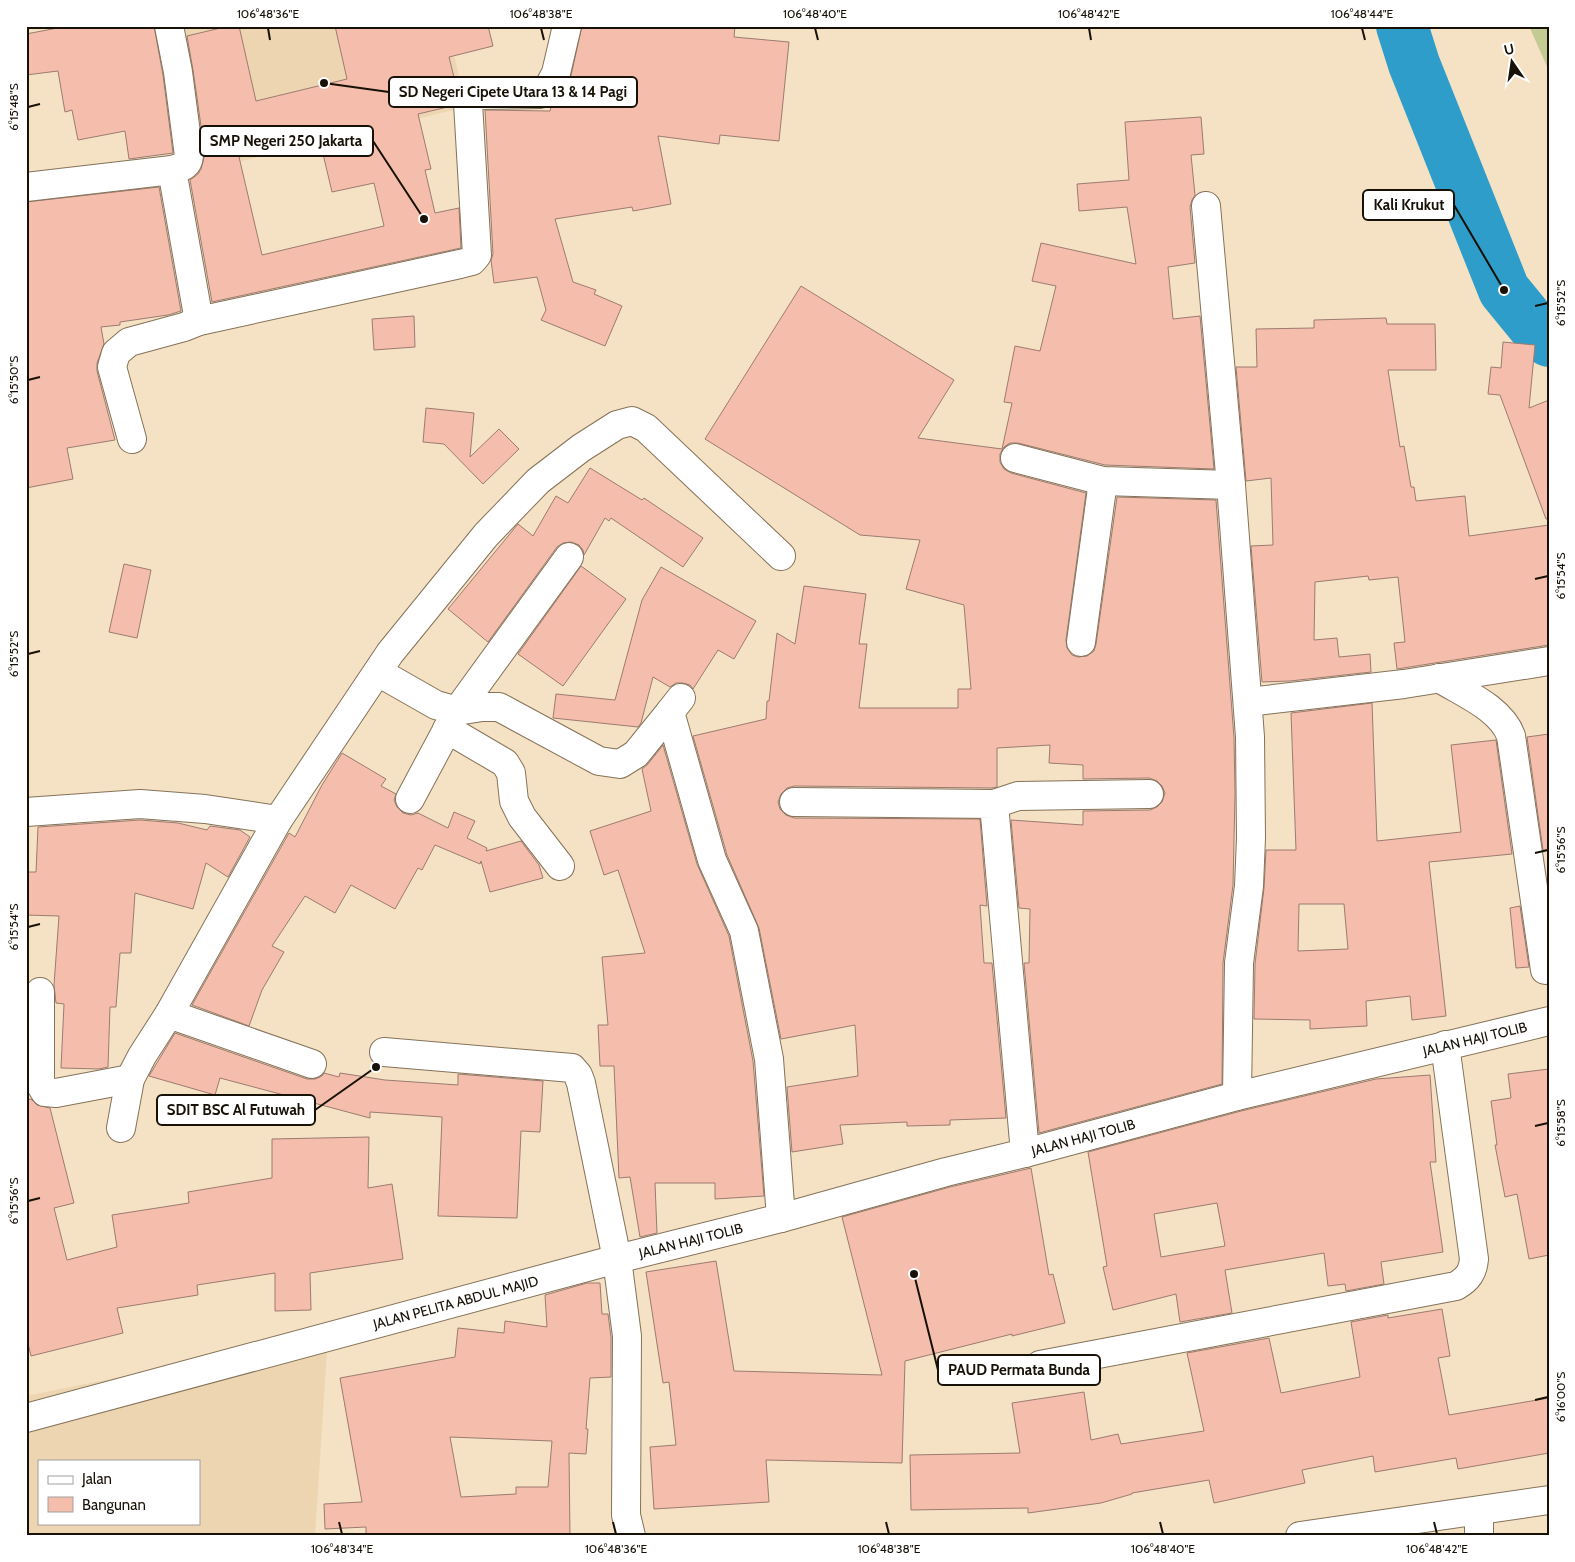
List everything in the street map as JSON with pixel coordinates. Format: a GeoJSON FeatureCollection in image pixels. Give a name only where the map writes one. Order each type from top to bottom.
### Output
{"type":"FeatureCollection","features":[{"type":"Feature","properties":{"kind":"street"},"geometry":{"type":"LineString","coordinates":[[26,188],[172,170],[186,166],[189,162],[189,156],[178,72],[168,26]]}},
{"type":"Feature","properties":{"kind":"street"},"geometry":{"type":"LineString","coordinates":[[132,438],[112,367],[116,353],[129,342],[184,327],[199,320],[472,261],[477,255],[478,250],[468,103],[470,98],[476,95],[539,94],[546,92],[556,73],[567,26]]}},
{"type":"Feature","properties":{"kind":"street"},"geometry":{"type":"LineString","coordinates":[[172,170],[199,320]]}},
{"type":"Feature","properties":{"kind":"street"},"geometry":{"type":"LineString","coordinates":[[1206,206],[1248,702],[1251,838],[1248,886],[1239,963],[1236,1096]]}},
{"type":"Feature","properties":{"kind":"street"},"geometry":{"type":"LineString","coordinates":[[121,1128],[130,1079],[142,1056],[169,1014],[278,820],[390,652],[486,535],[538,481],[580,448],[618,425],[632,420],[646,428],[781,556]]}},
{"type":"Feature","properties":{"kind":"street"},"geometry":{"type":"LineString","coordinates":[[1015,458],[1103,481],[1231,486]]}},
{"type":"Feature","properties":{"kind":"street"},"geometry":{"type":"LineString","coordinates":[[1080,642],[1103,481]]}},
{"type":"Feature","properties":{"kind":"street"},"geometry":{"type":"LineString","coordinates":[[410,799],[452,720],[569,557]]}},
{"type":"Feature","properties":{"kind":"street"},"geometry":{"type":"LineString","coordinates":[[1248,702],[1404,684],[1549,661]]}},
{"type":"Feature","properties":{"kind":"street"},"geometry":{"type":"LineString","coordinates":[[378,672],[436,705],[505,763],[511,773],[514,801],[522,817],[560,866]]}},
{"type":"Feature","properties":{"kind":"street"},"geometry":{"type":"LineString","coordinates":[[1439,678],[1491,710],[1506,725],[1511,736],[1545,970]]}},
{"type":"Feature","properties":{"kind":"street"},"geometry":{"type":"LineString","coordinates":[[452,720],[482,707],[499,707],[598,761],[620,764],[636,754],[675,705],[712,860],[744,931],[769,1059],[781,1218]]}},
{"type":"Feature","properties":{"kind":"street"},"geometry":{"type":"LineString","coordinates":[[794,802],[994,804],[1018,796],[1148,794]]}},
{"type":"Feature","properties":{"kind":"street"},"geometry":{"type":"LineString","coordinates":[[26,812],[140,804],[205,809],[278,820]]}},
{"type":"Feature","properties":{"kind":"street"},"geometry":{"type":"LineString","coordinates":[[994,804],[1025,1153]]}},
{"type":"Feature","properties":{"kind":"street"},"geometry":{"type":"LineString","coordinates":[[40,992],[40,1084],[45,1092],[56,1093],[130,1079]]}},
{"type":"Feature","properties":{"kind":"street"},"geometry":{"type":"LineString","coordinates":[[169,1014],[312,1064]]}},
{"type":"Feature","properties":{"kind":"street","name":"JALAN HAJI TOLIB"},"geometry":{"type":"LineString","coordinates":[[617,1259],[781,1218],[946,1172],[1025,1153],[1236,1096],[1549,1021]]}},
{"type":"Feature","properties":{"kind":"street"},"geometry":{"type":"LineString","coordinates":[[1040,1365],[1456,1286],[1464,1281],[1473,1268],[1474,1259],[1446,1045]]}},
{"type":"Feature","properties":{"kind":"street"},"geometry":{"type":"LineString","coordinates":[[384,1052],[572,1068],[578,1075],[617,1259],[627,1336],[626,1515],[631,1536]]}},
{"type":"Feature","properties":{"kind":"street","name":"JALAN PELITA ABDUL MAJID"},"geometry":{"type":"LineString","coordinates":[[26,1418],[617,1259]]}},
{"type":"Feature","properties":{"kind":"street"},"geometry":{"type":"LineString","coordinates":[[1300,1536],[1479,1523],[1549,1500]]}},
{"type":"Feature","properties":{"kind":"shaded area"},"geometry":{"type":"Polygon","coordinates":[[[177,26],[391,26],[452,46],[466,107],[204,170],[177,26]]]}},
{"type":"Feature","properties":{"kind":"shaded area"},"geometry":{"type":"Polygon","coordinates":[[[328,1335],[315,1536],[26,1536],[26,1396],[328,1335]]]}},
{"type":"Feature","properties":{"kind":"green space"},"geometry":{"type":"Polygon","coordinates":[[[1529,26],[1549,26],[1549,71],[1529,26]]]}},
{"type":"Feature","properties":{"kind":"building"},"geometry":{"type":"Polygon","coordinates":[[[68,26],[154,26],[163,75],[173,153],[129,159],[125,131],[78,140],[72,110],[65,112],[58,71],[26,75],[26,34],[68,26]]]}},
{"type":"Feature","properties":{"kind":"building"},"geometry":{"type":"Polygon","coordinates":[[[229,26],[239,26],[256,101],[347,79],[335,26],[488,26],[493,46],[449,57],[457,90],[453,97],[452,106],[418,114],[431,169],[425,170],[435,213],[459,208],[461,248],[212,302],[190,180],[201,169],[205,154],[187,36],[229,26]],[[319,137],[239,157],[262,255],[384,226],[374,183],[332,192],[319,137]]]}},
{"type":"Feature","properties":{"kind":"building"},"geometry":{"type":"Polygon","coordinates":[[[582,26],[735,26],[734,37],[789,42],[779,141],[720,135],[719,144],[658,136],[671,204],[633,211],[632,207],[555,219],[573,282],[596,290],[594,294],[622,306],[605,346],[541,320],[546,310],[537,277],[494,283],[491,260],[493,254],[485,110],[550,111],[551,107],[560,100],[570,80],[582,26]]]}},
{"type":"Feature","properties":{"kind":"building"},"geometry":{"type":"Polygon","coordinates":[[[1201,117],[1204,154],[1191,155],[1195,195],[1190,207],[1195,263],[1168,267],[1173,319],[1200,316],[1214,469],[1105,465],[1018,443],[1010,443],[1004,447],[1000,454],[1000,462],[1004,469],[1011,473],[1086,493],[1066,640],[1067,648],[1072,655],[1078,657],[1087,656],[1094,651],[1096,644],[1117,497],[1216,500],[1234,738],[1235,794],[1233,885],[1223,963],[1222,1084],[1039,1133],[1024,963],[1029,963],[1030,909],[1019,908],[1011,820],[1083,825],[1083,811],[1150,810],[1162,802],[1165,793],[1157,781],[1149,778],[1083,779],[1083,765],[1049,763],[1050,745],[997,748],[997,787],[794,786],[787,788],[781,794],[778,802],[780,809],[786,815],[794,818],[980,819],[987,906],[980,905],[984,963],[992,963],[1006,1118],[950,1120],[950,1125],[907,1126],[907,1122],[840,1125],[843,1144],[792,1152],[787,1087],[858,1076],[855,1025],[781,1039],[759,928],[727,855],[693,736],[766,719],[777,633],[795,644],[804,586],[866,594],[859,644],[867,644],[859,708],[958,708],[958,689],[971,689],[964,605],[906,589],[920,540],[860,535],[705,439],[801,286],[954,380],[918,438],[1002,449],[1012,403],[1004,402],[1015,346],[1040,351],[1056,286],[1032,281],[1041,243],[1136,264],[1127,207],[1079,211],[1077,184],[1129,180],[1125,122],[1201,117]]]}},
{"type":"Feature","properties":{"kind":"building"},"geometry":{"type":"Polygon","coordinates":[[[159,187],[181,311],[168,315],[120,322],[120,325],[101,327],[104,344],[97,363],[97,371],[115,440],[67,448],[73,479],[26,488],[26,202],[159,187]]]}},
{"type":"Feature","properties":{"kind":"building"},"geometry":{"type":"Polygon","coordinates":[[[414,316],[415,347],[374,350],[372,319],[414,316]]]}},
{"type":"Feature","properties":{"kind":"building"},"geometry":{"type":"Polygon","coordinates":[[[1386,318],[1387,324],[1435,324],[1436,370],[1388,370],[1400,447],[1404,446],[1411,487],[1414,487],[1416,501],[1465,496],[1469,536],[1549,525],[1549,645],[1397,669],[1394,643],[1405,642],[1398,577],[1369,580],[1368,576],[1315,582],[1314,640],[1337,638],[1339,657],[1370,654],[1371,672],[1290,681],[1262,682],[1251,546],[1273,545],[1271,478],[1246,481],[1236,367],[1257,367],[1256,329],[1314,328],[1314,320],[1386,318]]]}},
{"type":"Feature","properties":{"kind":"building"},"geometry":{"type":"Polygon","coordinates":[[[1503,342],[1535,345],[1529,408],[1549,400],[1549,519],[1546,519],[1500,395],[1488,394],[1491,367],[1501,368],[1503,342]]]}},
{"type":"Feature","properties":{"kind":"building"},"geometry":{"type":"Polygon","coordinates":[[[426,408],[474,413],[470,457],[499,429],[519,449],[483,484],[444,444],[423,442],[426,408]]]}},
{"type":"Feature","properties":{"kind":"building"},"geometry":{"type":"Polygon","coordinates":[[[590,468],[642,500],[644,498],[703,538],[683,567],[611,518],[609,521],[605,518],[584,555],[579,545],[571,542],[563,543],[557,547],[488,642],[448,609],[518,524],[533,536],[556,496],[568,503],[590,468]]]}},
{"type":"Feature","properties":{"kind":"building"},"geometry":{"type":"Polygon","coordinates":[[[124,564],[151,570],[137,638],[109,632],[124,564]]]}},
{"type":"Feature","properties":{"kind":"building"},"geometry":{"type":"Polygon","coordinates":[[[581,566],[626,599],[563,686],[518,654],[581,566]]]}},
{"type":"Feature","properties":{"kind":"building"},"geometry":{"type":"Polygon","coordinates":[[[661,567],[756,621],[734,659],[718,650],[693,689],[690,685],[683,683],[676,683],[670,687],[653,677],[641,723],[638,727],[553,718],[556,694],[615,700],[642,600],[661,567]]]}},
{"type":"Feature","properties":{"kind":"building"},"geometry":{"type":"Polygon","coordinates":[[[1372,703],[1377,841],[1461,832],[1451,745],[1496,740],[1512,854],[1429,862],[1446,1016],[1412,1020],[1410,996],[1366,1001],[1367,1026],[1310,1029],[1310,1020],[1254,1019],[1255,964],[1264,888],[1266,850],[1296,850],[1291,713],[1372,703]],[[1299,904],[1298,951],[1348,949],[1344,904],[1299,904]]]}},
{"type":"Feature","properties":{"kind":"building"},"geometry":{"type":"Polygon","coordinates":[[[1549,734],[1549,850],[1543,850],[1527,737],[1549,734]]]}},
{"type":"Feature","properties":{"kind":"building"},"geometry":{"type":"Polygon","coordinates":[[[663,745],[697,864],[729,936],[753,1061],[764,1196],[715,1199],[715,1183],[655,1183],[657,1233],[640,1237],[630,1177],[619,1178],[614,1066],[600,1066],[598,1025],[608,1025],[602,957],[645,953],[618,870],[604,875],[590,831],[651,811],[642,769],[663,745]]]}},
{"type":"Feature","properties":{"kind":"building"},"geometry":{"type":"Polygon","coordinates":[[[342,753],[386,779],[381,786],[396,794],[394,800],[397,807],[403,813],[411,815],[418,813],[448,828],[454,812],[475,821],[467,838],[487,848],[486,851],[521,841],[539,865],[543,878],[490,892],[481,861],[480,864],[435,845],[422,870],[418,868],[395,909],[351,885],[335,913],[305,896],[272,946],[284,952],[262,990],[249,1026],[192,1005],[289,833],[295,837],[322,785],[342,753]]]}},
{"type":"Feature","properties":{"kind":"building"},"geometry":{"type":"Polygon","coordinates":[[[140,820],[178,823],[207,830],[210,826],[240,830],[250,837],[228,877],[206,863],[193,909],[135,893],[131,953],[120,953],[116,1007],[110,1007],[108,1067],[99,1069],[61,1068],[64,1004],[56,1003],[54,985],[59,916],[26,915],[26,872],[36,872],[38,827],[140,820]]]}},
{"type":"Feature","properties":{"kind":"building"},"geometry":{"type":"Polygon","coordinates":[[[1520,906],[1529,967],[1516,968],[1510,908],[1520,906]]]}},
{"type":"Feature","properties":{"kind":"building"},"geometry":{"type":"Polygon","coordinates":[[[175,1033],[307,1079],[315,1079],[324,1073],[339,1077],[340,1073],[385,1080],[458,1085],[458,1074],[543,1081],[540,1132],[521,1131],[517,1218],[438,1216],[442,1117],[370,1112],[370,1118],[220,1078],[215,1095],[149,1076],[175,1033]]]}},
{"type":"Feature","properties":{"kind":"building"},"geometry":{"type":"Polygon","coordinates":[[[1549,1069],[1549,1255],[1529,1259],[1517,1194],[1505,1197],[1495,1145],[1497,1145],[1491,1101],[1511,1098],[1508,1074],[1549,1069]]]}},
{"type":"Feature","properties":{"kind":"building"},"geometry":{"type":"Polygon","coordinates":[[[1430,1075],[1436,1162],[1430,1162],[1443,1252],[1381,1262],[1384,1284],[1346,1291],[1345,1284],[1328,1286],[1324,1253],[1225,1270],[1232,1313],[1180,1322],[1176,1294],[1113,1310],[1103,1267],[1107,1266],[1088,1152],[1241,1111],[1376,1079],[1430,1075]],[[1217,1203],[1154,1214],[1161,1257],[1225,1246],[1217,1203]]]}},
{"type":"Feature","properties":{"kind":"building"},"geometry":{"type":"Polygon","coordinates":[[[31,1099],[37,1105],[50,1108],[74,1203],[54,1208],[67,1260],[117,1247],[112,1215],[189,1203],[188,1192],[272,1178],[272,1139],[369,1137],[368,1188],[392,1184],[403,1259],[310,1273],[311,1310],[275,1311],[275,1273],[197,1285],[198,1295],[117,1308],[123,1333],[31,1356],[26,1335],[26,1100],[31,1099]]]}},
{"type":"Feature","properties":{"kind":"building"},"geometry":{"type":"Polygon","coordinates":[[[1031,1168],[1049,1275],[1053,1274],[1065,1323],[1012,1336],[1012,1334],[905,1361],[902,1463],[766,1460],[769,1502],[654,1509],[650,1447],[676,1445],[669,1382],[663,1383],[646,1272],[716,1261],[734,1371],[882,1375],[842,1217],[950,1187],[1031,1168]]]}},
{"type":"Feature","properties":{"kind":"building"},"geometry":{"type":"Polygon","coordinates":[[[587,1283],[600,1283],[602,1314],[608,1314],[611,1337],[611,1377],[590,1378],[586,1454],[569,1453],[570,1536],[366,1536],[366,1527],[325,1529],[324,1504],[362,1502],[340,1378],[455,1357],[458,1328],[504,1333],[505,1321],[547,1327],[545,1295],[587,1283]],[[450,1437],[461,1497],[516,1494],[516,1487],[548,1487],[552,1441],[450,1437]]]}},
{"type":"Feature","properties":{"kind":"building"},"geometry":{"type":"Polygon","coordinates":[[[1442,1309],[1450,1356],[1438,1358],[1449,1415],[1549,1398],[1549,1453],[1458,1469],[1456,1458],[1375,1472],[1373,1456],[1302,1470],[1305,1483],[1214,1503],[1209,1480],[1132,1493],[1101,1503],[1028,1513],[1028,1508],[911,1510],[910,1455],[1020,1453],[1012,1403],[1084,1392],[1091,1440],[1118,1434],[1121,1444],[1204,1431],[1187,1353],[1269,1338],[1281,1393],[1360,1377],[1351,1322],[1388,1315],[1388,1318],[1442,1309]]]}},
{"type":"Feature","properties":{"kind":"waterway"},"geometry":{"type":"LineString","coordinates":[[1402,26],[1414,64],[1504,290],[1540,334],[1549,341]]}},
{"type":"Feature","properties":{"kind":"place","name":"SD Negeri Cipete Utara 13 & 14 Pagi"},"geometry":{"type":"Point","coordinates":[324,83]}},
{"type":"Feature","properties":{"kind":"place","name":"SMP Negeri 250 Jakarta"},"geometry":{"type":"Point","coordinates":[424,219]}},
{"type":"Feature","properties":{"kind":"place","name":"Kali Krukut"},"geometry":{"type":"Point","coordinates":[1504,290]}},
{"type":"Feature","properties":{"kind":"place","name":"SDIT BSC Al Futuwah"},"geometry":{"type":"Point","coordinates":[376,1067]}},
{"type":"Feature","properties":{"kind":"place","name":"PAUD Permata Bunda"},"geometry":{"type":"Point","coordinates":[914,1274]}}]}
